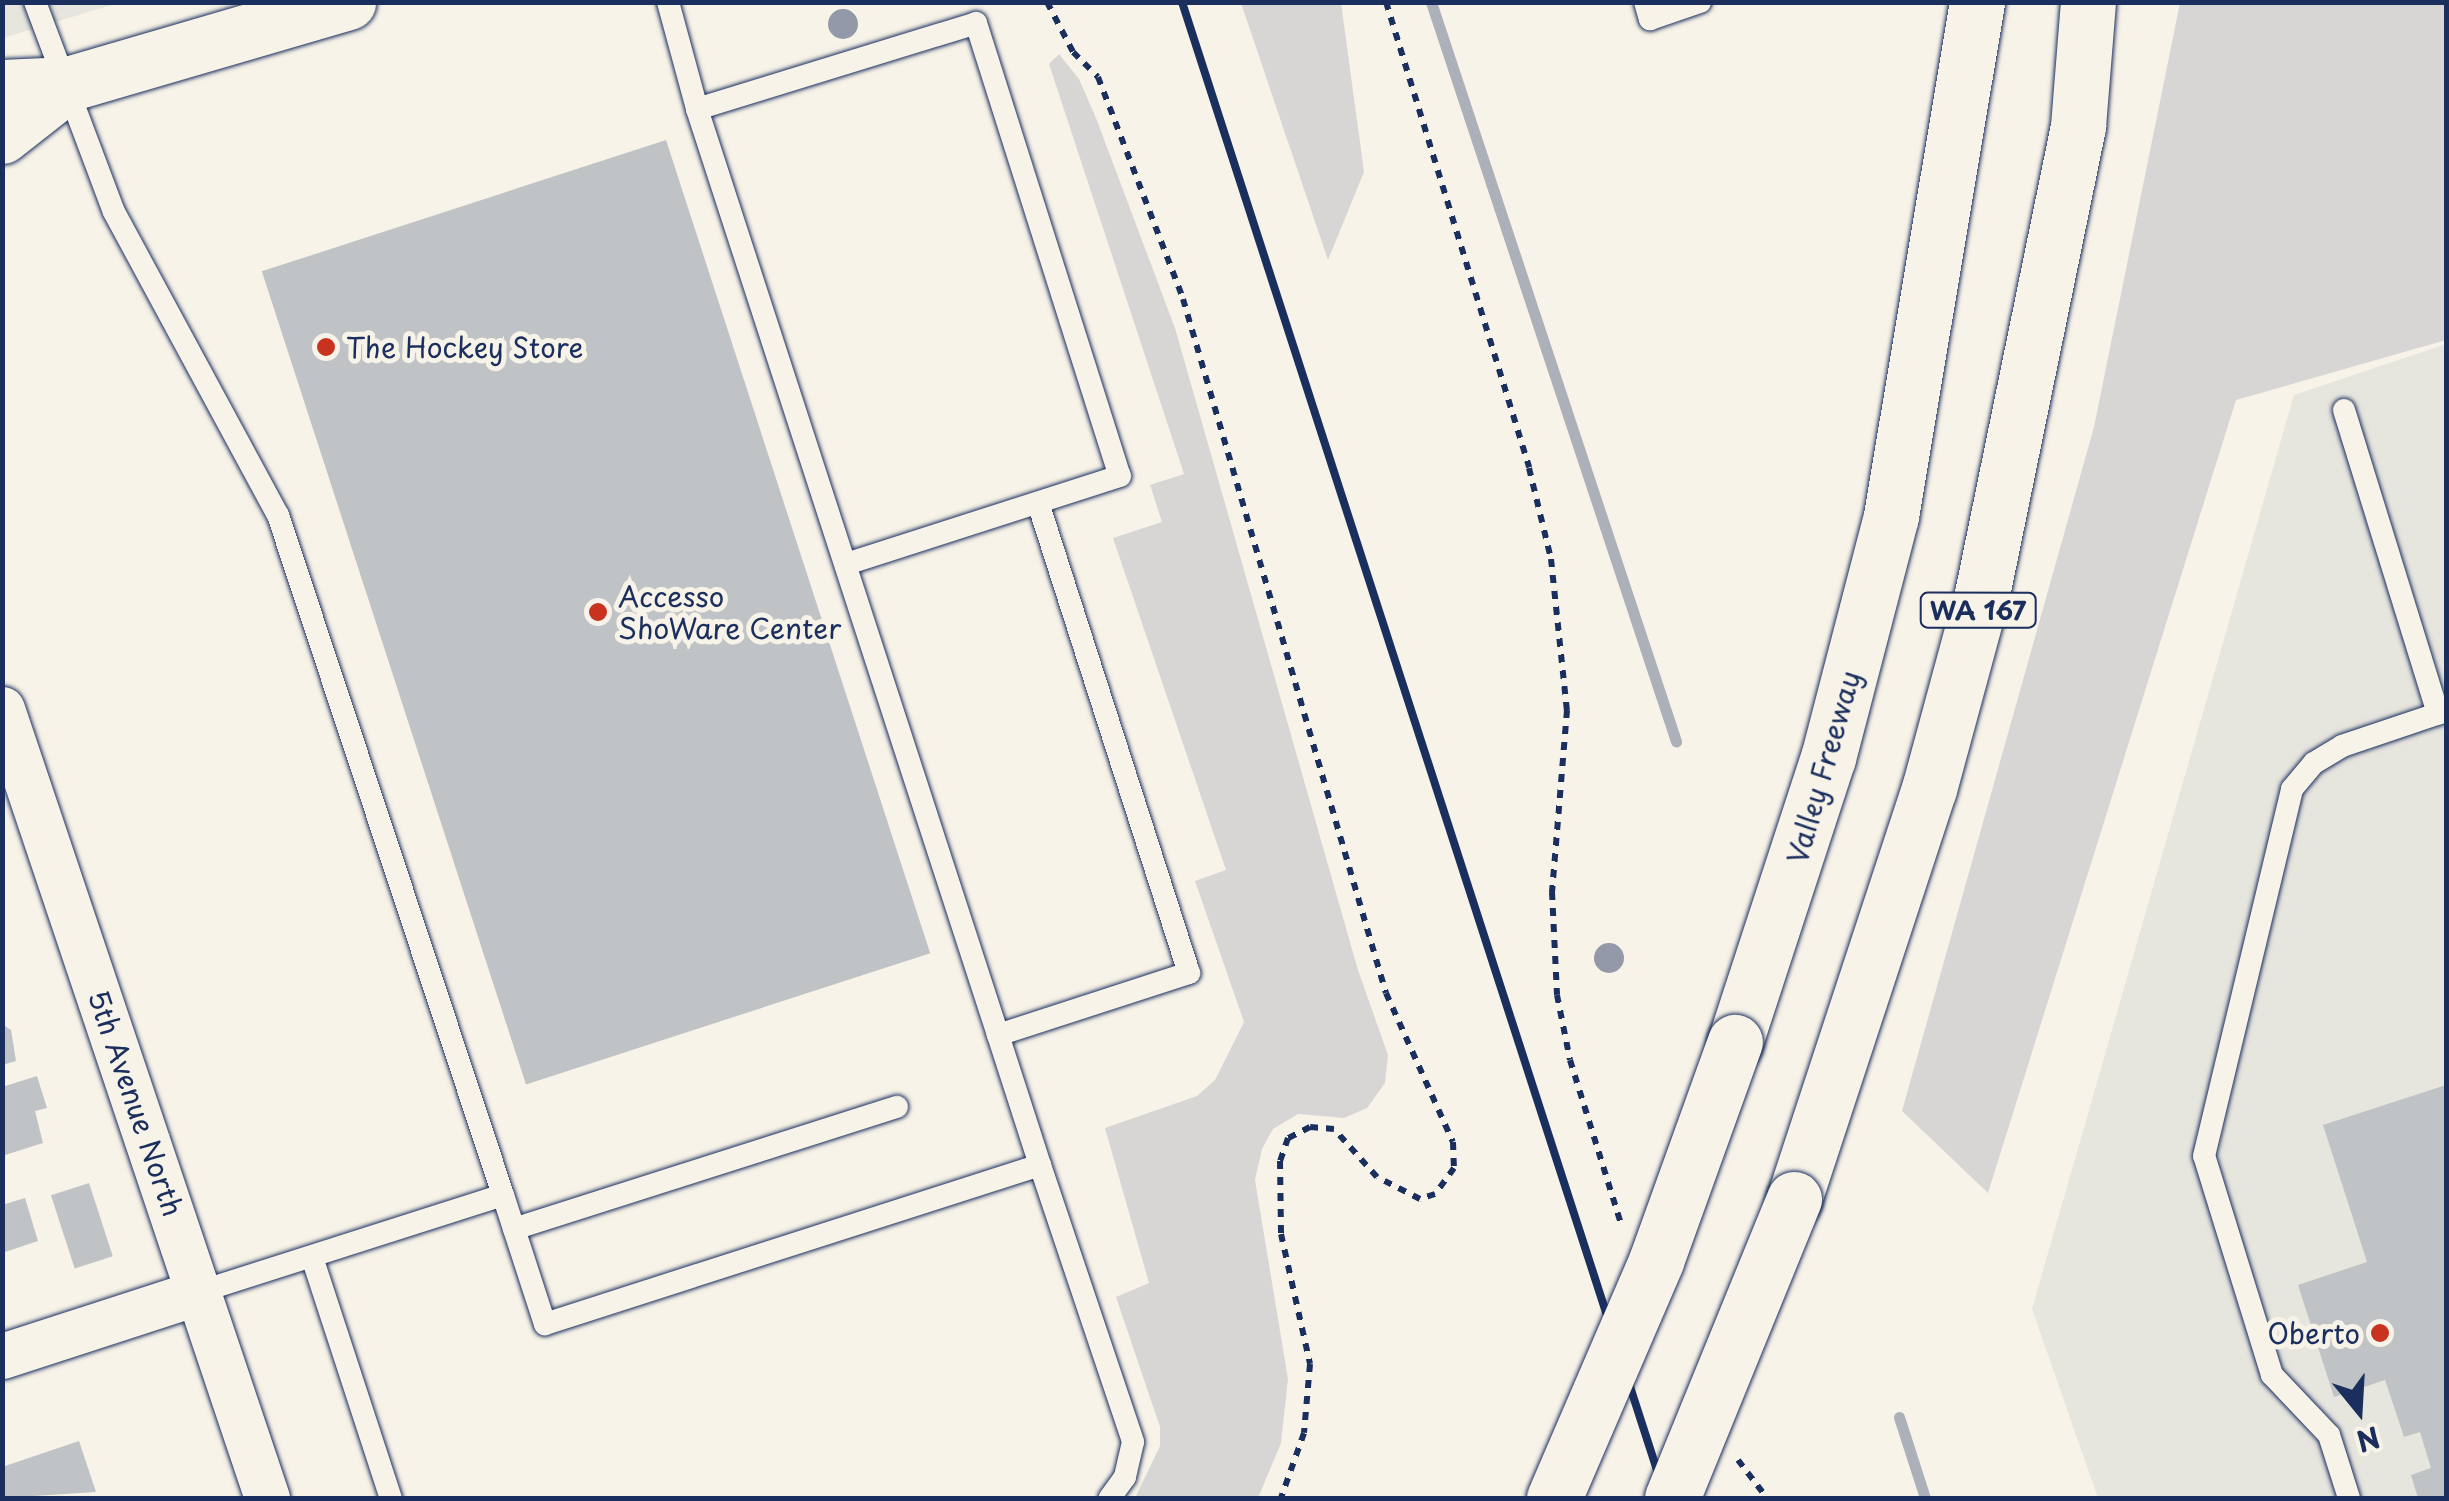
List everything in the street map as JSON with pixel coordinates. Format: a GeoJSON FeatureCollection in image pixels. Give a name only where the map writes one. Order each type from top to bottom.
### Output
{"type":"FeatureCollection","features":[{"type":"Feature","properties":{"kind":"main road"},"geometry":{"type":"LineString","coordinates":[[2,86],[68,84],[348,2]]}},
{"type":"Feature","properties":{"kind":"main road","name":"Valley Freeway"},"geometry":{"type":"LineString","coordinates":[[1554,1498],[1656,1261],[1735,1042],[1828,758],[1891,516],[1977,2]]}},
{"type":"Feature","properties":{"kind":"main road","name":"WA 167"},"geometry":{"type":"LineString","coordinates":[[1672,1498],[1794,1199],[1928,790],[1982,594],[2078,126],[2088,2]]}},
{"type":"Feature","properties":{"kind":"main road"},"geometry":{"type":"LineString","coordinates":[[2,136],[68,84]]}},
{"type":"Feature","properties":{"kind":"street","name":"5th Avenue North"},"geometry":{"type":"LineString","coordinates":[[2,709],[267,1498]]}},
{"type":"Feature","properties":{"kind":"street"},"geometry":{"type":"LineString","coordinates":[[2,1356],[199,1292]]}},
{"type":"Feature","properties":{"kind":"lane"},"geometry":{"type":"LineString","coordinates":[[36,2],[114,212],[278,515],[545,1324],[1040,1164]]}},
{"type":"Feature","properties":{"kind":"lane"},"geometry":{"type":"LineString","coordinates":[[668,2],[697,109],[1133,1442],[1126,1477],[1110,1498]]}},
{"type":"Feature","properties":{"kind":"lane"},"geometry":{"type":"LineString","coordinates":[[1645,2],[1650,18],[1700,2]]}},
{"type":"Feature","properties":{"kind":"lane"},"geometry":{"type":"LineString","coordinates":[[697,109],[976,22],[1120,476],[846,564]]}},
{"type":"Feature","properties":{"kind":"lane"},"geometry":{"type":"LineString","coordinates":[[2344,410],[2442,712],[2342,746],[2314,763],[2292,789],[2204,1156],[2272,1375],[2329,1435],[2349,1498]]}},
{"type":"Feature","properties":{"kind":"lane"},"geometry":{"type":"LineString","coordinates":[[998,1035],[1189,974],[1038,503]]}},
{"type":"Feature","properties":{"kind":"lane"},"geometry":{"type":"LineString","coordinates":[[514,1229],[897,1107]]}},
{"type":"Feature","properties":{"kind":"lane"},"geometry":{"type":"LineString","coordinates":[[199,1292],[503,1195]]}},
{"type":"Feature","properties":{"kind":"lane"},"geometry":{"type":"LineString","coordinates":[[312,1256],[391,1498]]}},
{"type":"Feature","properties":{"kind":"path"},"geometry":{"type":"LineString","coordinates":[[1047,2],[1073,52],[1098,77],[1183,299],[1386,993],[1453,1142],[1454,1168],[1435,1194],[1420,1199],[1378,1177],[1334,1129],[1310,1127],[1288,1138],[1280,1161],[1281,1234],[1310,1364],[1304,1433],[1281,1498]]}},
{"type":"Feature","properties":{"kind":"path"},"geometry":{"type":"LineString","coordinates":[[1386,2],[1530,468],[1551,559],[1567,710],[1552,892],[1558,995],[1570,1060],[1626,1239]]}},
{"type":"Feature","properties":{"kind":"path"},"geometry":{"type":"LineString","coordinates":[[1732,1452],[1767,1498]]}},
{"type":"Feature","properties":{"kind":"shaded area"},"geometry":{"type":"Polygon","coordinates":[[[3,3],[118,3],[3,38],[3,3]]]}},
{"type":"Feature","properties":{"kind":"shaded area"},"geometry":{"type":"Polygon","coordinates":[[[1241,3],[1341,3],[1364,172],[1328,260],[1241,3]]]}},
{"type":"Feature","properties":{"kind":"shaded area"},"geometry":{"type":"Polygon","coordinates":[[[2180,3],[2446,3],[2446,340],[2236,400],[1988,1193],[1902,1111],[2094,427],[2180,3]]]}},
{"type":"Feature","properties":{"kind":"shaded area"},"geometry":{"type":"Polygon","coordinates":[[[1059,54],[1079,79],[1096,118],[1175,328],[1358,970],[1388,1055],[1385,1083],[1367,1108],[1344,1118],[1298,1114],[1273,1129],[1262,1149],[1255,1180],[1288,1379],[1281,1443],[1258,1498],[1135,1498],[1160,1446],[1160,1427],[1116,1297],[1149,1283],[1105,1128],[1197,1096],[1215,1080],[1244,1022],[1195,881],[1226,870],[1113,538],[1162,522],[1150,485],[1184,474],[1049,64],[1059,54]]]}},
{"type":"Feature","properties":{"kind":"shaded area"},"geometry":{"type":"Polygon","coordinates":[[[2446,344],[2446,1498],[2098,1498],[2032,1309],[2294,395],[2446,344]]]}},
{"type":"Feature","properties":{"kind":"building","name":"Accesso ShoWare Center"},"geometry":{"type":"Polygon","coordinates":[[[666,140],[930,953],[526,1084],[262,271],[666,140]]]}},
{"type":"Feature","properties":{"kind":"building"},"geometry":{"type":"Polygon","coordinates":[[[2,1024],[11,1030],[16,1061],[2,1065],[2,1024]]]}},
{"type":"Feature","properties":{"kind":"building"},"geometry":{"type":"Polygon","coordinates":[[[37,1076],[47,1108],[35,1111],[43,1143],[2,1156],[2,1087],[37,1076]]]}},
{"type":"Feature","properties":{"kind":"building","name":"Oberto"},"geometry":{"type":"Polygon","coordinates":[[[2446,1085],[2446,1498],[2418,1498],[2411,1475],[2431,1468],[2420,1432],[2404,1437],[2385,1380],[2334,1397],[2298,1285],[2367,1262],[2323,1125],[2446,1085]]]}},
{"type":"Feature","properties":{"kind":"building"},"geometry":{"type":"Polygon","coordinates":[[[89,1183],[113,1256],[75,1269],[51,1195],[89,1183]]]}},
{"type":"Feature","properties":{"kind":"building"},"geometry":{"type":"Polygon","coordinates":[[[25,1198],[38,1241],[2,1253],[2,1205],[25,1198]]]}},
{"type":"Feature","properties":{"kind":"building"},"geometry":{"type":"Polygon","coordinates":[[[79,1441],[96,1492],[2,1498],[2,1467],[79,1441]]]}},
{"type":"Feature","properties":{"kind":"waterway"},"geometry":{"type":"LineString","coordinates":[[1431,2],[1676,741]]}},
{"type":"Feature","properties":{"kind":"waterway"},"geometry":{"type":"LineString","coordinates":[[1899,1417],[1925,1498]]}},
{"type":"Feature","properties":{"kind":"railway"},"geometry":{"type":"LineString","coordinates":[[1182,2],[1666,1498]]}},
{"type":"Feature","properties":{"kind":"place","name":"The Hockey Store"},"geometry":{"type":"Point","coordinates":[326,347]}},
{"type":"Feature","properties":{"kind":"place","name":"Accesso ShoWare Center"},"geometry":{"type":"Point","coordinates":[598,612]}},
{"type":"Feature","properties":{"kind":"place","name":"Oberto"},"geometry":{"type":"Point","coordinates":[2380,1333]}}]}
